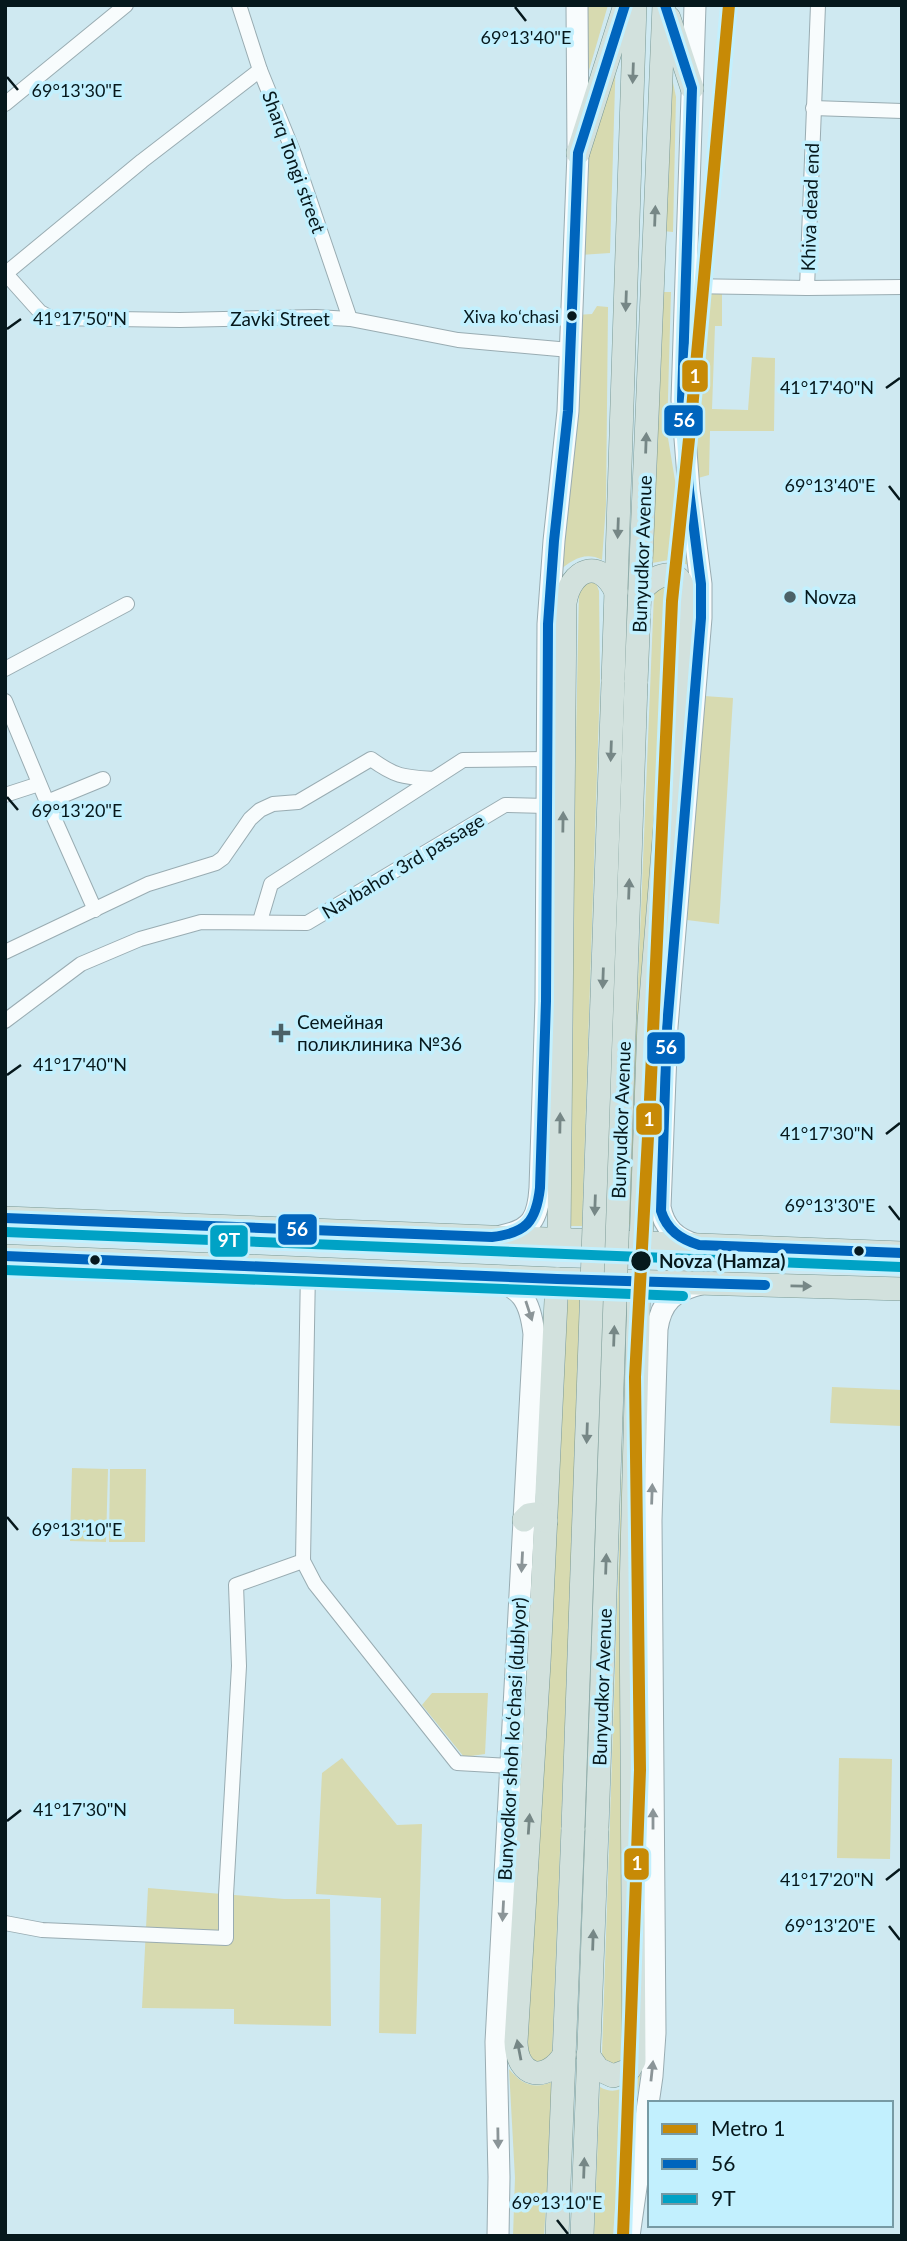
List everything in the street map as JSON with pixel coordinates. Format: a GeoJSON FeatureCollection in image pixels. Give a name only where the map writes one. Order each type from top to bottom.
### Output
{"type":"FeatureCollection","features":[{"type":"Feature","properties":{"kind":"main road"},"geometry":{"type":"LineString","coordinates":[[578,153],[625,5]]}},
{"type":"Feature","properties":{"kind":"main road","name":"Bunyudkor Avenue"},"geometry":{"type":"LineString","coordinates":[[558,2236],[635,5]]}},
{"type":"Feature","properties":{"kind":"main road"},"geometry":{"type":"LineString","coordinates":[[664,5],[692,88]]}},
{"type":"Feature","properties":{"kind":"main road","name":"Bunyudkor Avenue"},"geometry":{"type":"LineString","coordinates":[[582,2236],[636,683],[664,5]]}},
{"type":"Feature","properties":{"kind":"main road"},"geometry":{"type":"LineString","coordinates":[[558,1240],[565,603],[572,582],[586,571],[594,570],[608,578],[616,593]]}},
{"type":"Feature","properties":{"kind":"main road"},"geometry":{"type":"LineString","coordinates":[[640,593],[650,580],[667,574],[681,582],[684,595],[662,981],[649,1022],[641,1244]]}},
{"type":"Feature","properties":{"kind":"main road"},"geometry":{"type":"LineString","coordinates":[[5,1218],[902,1252]]}},
{"type":"Feature","properties":{"kind":"main road"},"geometry":{"type":"LineString","coordinates":[[266,1267],[274,1258],[277,1247],[269,1228]]}},
{"type":"Feature","properties":{"kind":"main road"},"geometry":{"type":"LineString","coordinates":[[5,1256],[557,1279],[902,1289]]}},
{"type":"Feature","properties":{"kind":"main road"},"geometry":{"type":"LineString","coordinates":[[557,1279],[535,1520],[539,1662],[516,2042],[519,2060],[529,2071],[536,2074],[553,2069],[565,2055]]}},
{"type":"Feature","properties":{"kind":"main road"},"geometry":{"type":"LineString","coordinates":[[589,2055],[598,2069],[613,2076],[629,2070],[635,2057],[631,1592],[639,1281]]}},
{"type":"Feature","properties":{"kind":"street"},"geometry":{"type":"LineString","coordinates":[[5,104],[126,5]]}},
{"type":"Feature","properties":{"kind":"street","name":"Sharq Tongi street"},"geometry":{"type":"LineString","coordinates":[[239,5],[260,70],[293,151],[349,319]]}},
{"type":"Feature","properties":{"kind":"street"},"geometry":{"type":"LineString","coordinates":[[492,1237],[509,1234],[527,1226],[534,1219],[539,1200],[546,1001],[546,759],[550,586],[568,411],[578,153],[577,5]]}},
{"type":"Feature","properties":{"kind":"street"},"geometry":{"type":"LineString","coordinates":[[695,5],[683,412],[689,491],[701,584],[701,618],[662,981],[667,1027],[660,1206],[671,1232],[685,1241],[699,1245]]}},
{"type":"Feature","properties":{"kind":"street","name":"Khiva dead end"},"geometry":{"type":"LineString","coordinates":[[686,286],[807,288],[818,5]]}},
{"type":"Feature","properties":{"kind":"street","name":"Zavki Street"},"geometry":{"type":"LineString","coordinates":[[260,70],[142,161],[6,274],[40,312],[51,318],[349,319],[458,340],[570,350]]}},
{"type":"Feature","properties":{"kind":"street"},"geometry":{"type":"LineString","coordinates":[[813,108],[902,111]]}},
{"type":"Feature","properties":{"kind":"street"},"geometry":{"type":"LineString","coordinates":[[807,288],[902,287]]}},
{"type":"Feature","properties":{"kind":"street"},"geometry":{"type":"LineString","coordinates":[[5,669],[127,604]]}},
{"type":"Feature","properties":{"kind":"street"},"geometry":{"type":"LineString","coordinates":[[5,701],[95,910]]}},
{"type":"Feature","properties":{"kind":"street"},"geometry":{"type":"LineString","coordinates":[[5,952],[148,884],[216,863],[260,810],[273,804],[298,803],[371,759],[402,777],[433,779]]}},
{"type":"Feature","properties":{"kind":"street"},"geometry":{"type":"LineString","coordinates":[[260,921],[271,884],[463,760],[546,759]]}},
{"type":"Feature","properties":{"kind":"street"},"geometry":{"type":"LineString","coordinates":[[47,802],[103,779]]}},
{"type":"Feature","properties":{"kind":"street"},"geometry":{"type":"LineString","coordinates":[[5,795],[39,784]]}},
{"type":"Feature","properties":{"kind":"street","name":"Navbahor 3rd passage"},"geometry":{"type":"LineString","coordinates":[[5,1021],[81,964],[140,939],[201,922],[307,923],[505,805],[546,806]]}},
{"type":"Feature","properties":{"kind":"street"},"geometry":{"type":"LineString","coordinates":[[308,1269],[303,1561],[315,1584],[457,1763],[511,1766]]}},
{"type":"Feature","properties":{"kind":"street","name":"Bunyodkor shoh koʻchasi (dublyor)"},"geometry":{"type":"LineString","coordinates":[[476,1275],[503,1282],[524,1298],[531,1311],[534,1334],[535,1520],[511,1766],[496,2042],[498,2236]]}},
{"type":"Feature","properties":{"kind":"street"},"geometry":{"type":"LineString","coordinates":[[648,2101],[654,2044],[651,1520],[657,1329],[661,1311],[671,1296],[683,1289],[708,1283]]}},
{"type":"Feature","properties":{"kind":"street"},"geometry":{"type":"LineString","coordinates":[[5,1923],[42,1930],[226,1938],[239,1666],[236,1585],[303,1561]]}},
{"type":"Feature","properties":{"kind":"street"},"geometry":{"type":"LineString","coordinates":[[629,2236],[648,2104]]}},
{"type":"Feature","properties":{"kind":"green space"},"geometry":{"type":"Polygon","coordinates":[[[585,5],[608,5],[583,91],[585,5]]]}},
{"type":"Feature","properties":{"kind":"green space"},"geometry":{"type":"Polygon","coordinates":[[[616,53],[610,253],[580,255],[582,177],[616,53]]]}},
{"type":"Feature","properties":{"kind":"green space"},"geometry":{"type":"Polygon","coordinates":[[[667,54],[676,97],[673,232],[663,231],[667,54]]]}},
{"type":"Feature","properties":{"kind":"green space"},"geometry":{"type":"Polygon","coordinates":[[[694,291],[722,292],[722,326],[715,326],[712,409],[748,410],[752,357],[775,358],[774,431],[710,431],[709,475],[698,478],[695,444],[694,291]]]}},
{"type":"Feature","properties":{"kind":"green space"},"geometry":{"type":"Polygon","coordinates":[[[661,292],[671,292],[667,432],[689,565],[669,560],[652,563],[661,292]]]}},
{"type":"Feature","properties":{"kind":"green space"},"geometry":{"type":"Polygon","coordinates":[[[597,306],[608,307],[606,505],[602,560],[584,557],[574,560],[559,571],[576,315],[592,314],[597,306]]]}},
{"type":"Feature","properties":{"kind":"green space"},"geometry":{"type":"Polygon","coordinates":[[[584,581],[596,583],[599,591],[600,683],[582,1226],[566,1226],[579,591],[584,581]]]}},
{"type":"Feature","properties":{"kind":"green space"},"geometry":{"type":"Polygon","coordinates":[[[662,585],[674,587],[633,1218],[628,1227],[654,593],[662,585]]]}},
{"type":"Feature","properties":{"kind":"green space"},"geometry":{"type":"Polygon","coordinates":[[[704,696],[733,698],[719,924],[687,920],[704,696]]]}},
{"type":"Feature","properties":{"kind":"green space"},"geometry":{"type":"Polygon","coordinates":[[[575,1288],[582,1288],[552,2055],[540,2064],[526,2058],[564,1297],[575,1288]]]}},
{"type":"Feature","properties":{"kind":"green space"},"geometry":{"type":"Polygon","coordinates":[[[628,1290],[627,2055],[619,2067],[603,2060],[602,2053],[628,1290]]]}},
{"type":"Feature","properties":{"kind":"green space"},"geometry":{"type":"Polygon","coordinates":[[[832,1387],[902,1390],[902,1426],[830,1423],[832,1387]]]}},
{"type":"Feature","properties":{"kind":"green space"},"geometry":{"type":"Polygon","coordinates":[[[72,1468],[108,1469],[106,1542],[70,1541],[72,1468]]]}},
{"type":"Feature","properties":{"kind":"green space"},"geometry":{"type":"Polygon","coordinates":[[[110,1469],[146,1469],[145,1542],[109,1542],[110,1469]]]}},
{"type":"Feature","properties":{"kind":"green space"},"geometry":{"type":"Polygon","coordinates":[[[432,1693],[488,1693],[485,1754],[464,1757],[422,1705],[432,1693]]]}},
{"type":"Feature","properties":{"kind":"green space"},"geometry":{"type":"Polygon","coordinates":[[[342,1758],[397,1825],[422,1824],[416,2034],[379,2033],[381,1898],[316,1894],[322,1773],[342,1758]]]}},
{"type":"Feature","properties":{"kind":"green space"},"geometry":{"type":"Polygon","coordinates":[[[839,1758],[892,1759],[890,1859],[837,1858],[839,1758]]]}},
{"type":"Feature","properties":{"kind":"green space"},"geometry":{"type":"Polygon","coordinates":[[[148,1888],[284,1899],[330,1899],[331,2026],[234,2024],[234,2009],[142,2008],[148,1888]]]}},
{"type":"Feature","properties":{"kind":"green space"},"geometry":{"type":"Polygon","coordinates":[[[509,2069],[529,2084],[541,2085],[554,2081],[544,2236],[513,2236],[515,2178],[509,2069]]]}},
{"type":"Feature","properties":{"kind":"green space"},"geometry":{"type":"Polygon","coordinates":[[[641,2074],[615,2209],[613,2236],[594,2236],[600,2087],[617,2090],[627,2086],[641,2074]]]}},
{"type":"Feature","properties":{"kind":"metro line","name":"1"},"geometry":{"type":"LineString","coordinates":[[623,2236],[640,1770],[635,1377],[672,601],[729,5]]}},
{"type":"Feature","properties":{"kind":"transit line","name":"56"},"geometry":{"type":"LineString","coordinates":[[5,1218],[492,1237],[521,1229],[532,1217],[540,1188],[546,1001],[548,624],[568,411],[578,153],[625,5]]}},
{"type":"Feature","properties":{"kind":"transit line","name":"56"},"geometry":{"type":"LineString","coordinates":[[665,5],[692,88],[682,400],[689,490],[701,584],[701,618],[667,1027],[661,1211],[675,1233],[699,1245],[902,1253]]}},
{"type":"Feature","properties":{"kind":"transit line","name":"9Т"},"geometry":{"type":"LineString","coordinates":[[5,1232],[901,1267]]}},
{"type":"Feature","properties":{"kind":"transit line","name":"56"},"geometry":{"type":"LineString","coordinates":[[5,1256],[765,1285]]}},
{"type":"Feature","properties":{"kind":"transit line","name":"9Т"},"geometry":{"type":"LineString","coordinates":[[5,1270],[683,1296]]}},
{"type":"Feature","properties":{"kind":"place","name":"Xiva koʻchasi"},"geometry":{"type":"Point","coordinates":[572,316]}},
{"type":"Feature","properties":{"kind":"place","name":"Novza"},"geometry":{"type":"Point","coordinates":[790,597]}},
{"type":"Feature","properties":{"kind":"place","name":"Семейная поликлиника №36"},"geometry":{"type":"Point","coordinates":[281,1033]}},
{"type":"Feature","properties":{"kind":"place","name":"Novza (Hamza)"},"geometry":{"type":"Point","coordinates":[641,1261]}}]}
